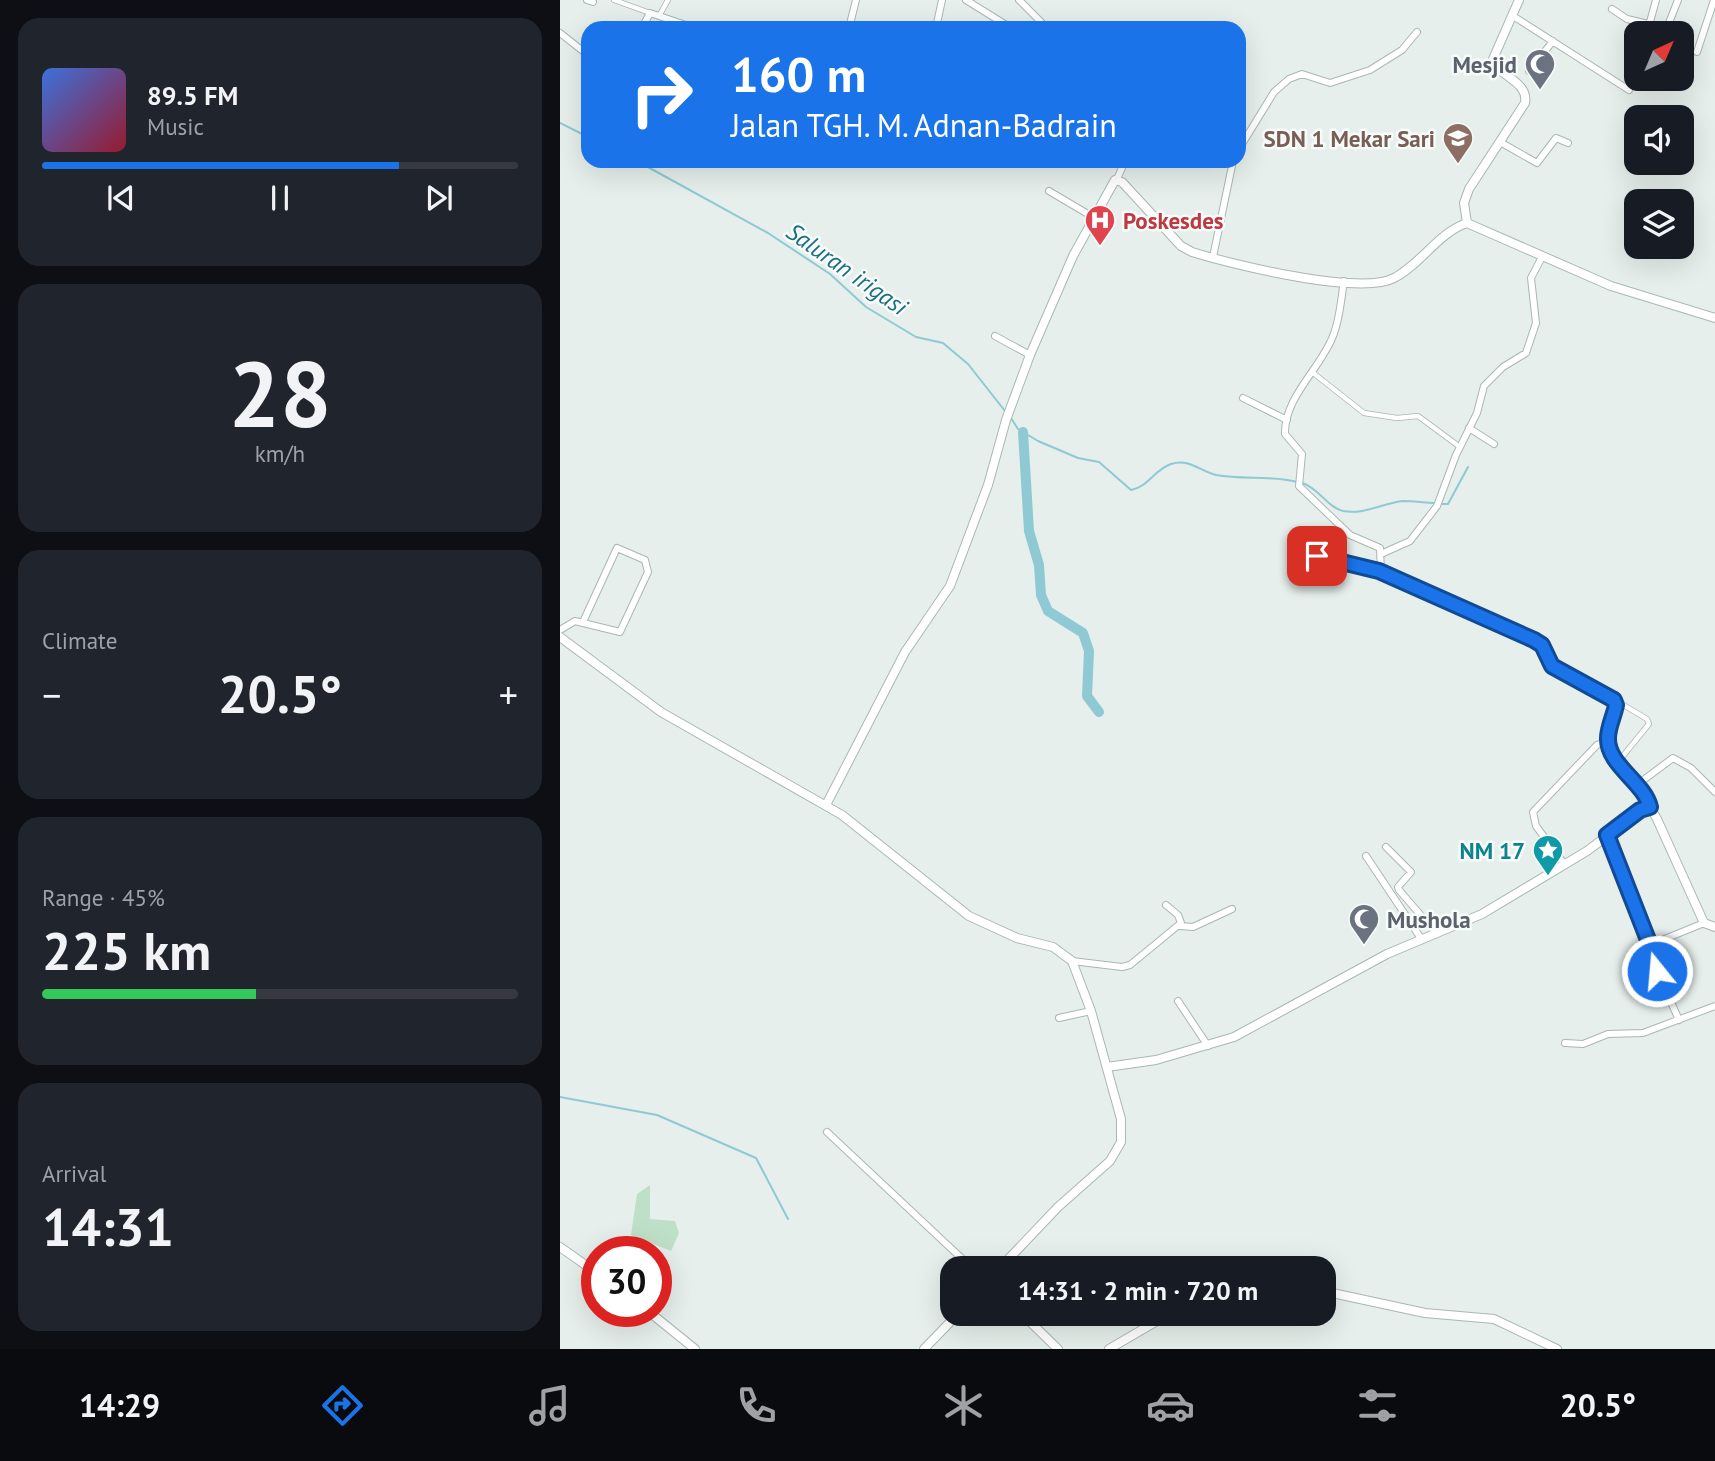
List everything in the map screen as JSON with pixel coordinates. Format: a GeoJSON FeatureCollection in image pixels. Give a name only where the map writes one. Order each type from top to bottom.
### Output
{"type":"FeatureCollection","features":[{"type":"Feature","properties":{"kind":"street"},"geometry":{"type":"LineString","coordinates":[[614,0],[671,21]]}},
{"type":"Feature","properties":{"kind":"street"},"geometry":{"type":"LineString","coordinates":[[658,17],[668,0]]}},
{"type":"Feature","properties":{"kind":"street"},"geometry":{"type":"LineString","coordinates":[[851,21],[856,0]]}},
{"type":"Feature","properties":{"kind":"street"},"geometry":{"type":"LineString","coordinates":[[938,21],[942,0]]}},
{"type":"Feature","properties":{"kind":"street"},"geometry":{"type":"LineString","coordinates":[[965,0],[1000,21]]}},
{"type":"Feature","properties":{"kind":"street"},"geometry":{"type":"LineString","coordinates":[[1019,0],[1034,21]]}},
{"type":"Feature","properties":{"kind":"street"},"geometry":{"type":"LineString","coordinates":[[1467,223],[1465,196],[1526,100],[1523,90],[1493,61],[1519,0]]}},
{"type":"Feature","properties":{"kind":"street"},"geometry":{"type":"LineString","coordinates":[[1649,21],[1656,0]]}},
{"type":"Feature","properties":{"kind":"street"},"geometry":{"type":"LineString","coordinates":[[1670,21],[1678,0]]}},
{"type":"Feature","properties":{"kind":"street"},"geometry":{"type":"LineString","coordinates":[[1698,52],[1714,0]]}},
{"type":"Feature","properties":{"kind":"street"},"geometry":{"type":"LineString","coordinates":[[1612,9],[1636,21]]}},
{"type":"Feature","properties":{"kind":"street"},"geometry":{"type":"LineString","coordinates":[[646,21],[650,13]]}},
{"type":"Feature","properties":{"kind":"street"},"geometry":{"type":"LineString","coordinates":[[1513,16],[1624,87]]}},
{"type":"Feature","properties":{"kind":"street"},"geometry":{"type":"LineString","coordinates":[[1246,138],[1274,92],[1289,79],[1302,75],[1329,83],[1370,70],[1402,50],[1417,32]]}},
{"type":"Feature","properties":{"kind":"street"},"geometry":{"type":"LineString","coordinates":[[560,33],[581,50]]}},
{"type":"Feature","properties":{"kind":"street"},"geometry":{"type":"LineString","coordinates":[[1529,71],[1553,41]]}},
{"type":"Feature","properties":{"kind":"street"},"geometry":{"type":"LineString","coordinates":[[1500,142],[1537,163],[1556,138],[1569,143]]}},
{"type":"Feature","properties":{"kind":"street"},"geometry":{"type":"LineString","coordinates":[[826,806],[905,652],[947,593],[988,485],[1006,420],[1030,355],[1093,216],[1122,168]]}},
{"type":"Feature","properties":{"kind":"street"},"geometry":{"type":"LineString","coordinates":[[1213,257],[1232,168]]}},
{"type":"Feature","properties":{"kind":"street"},"geometry":{"type":"LineString","coordinates":[[1117,179],[1181,246],[1213,257],[1303,278],[1380,282],[1394,279],[1467,223]]}},
{"type":"Feature","properties":{"kind":"street"},"geometry":{"type":"LineString","coordinates":[[1049,191],[1093,216]]}},
{"type":"Feature","properties":{"kind":"street"},"geometry":{"type":"LineString","coordinates":[[1467,223],[1611,286],[1715,318]]}},
{"type":"Feature","properties":{"kind":"street"},"geometry":{"type":"LineString","coordinates":[[1381,554],[1410,541],[1437,506],[1460,447],[1477,413],[1484,386],[1503,367],[1527,350],[1536,323],[1531,278],[1542,257]]}},
{"type":"Feature","properties":{"kind":"street"},"geometry":{"type":"LineString","coordinates":[[1344,281],[1332,338],[1287,420],[1285,434],[1302,454],[1300,486],[1356,539],[1378,546],[1381,554],[1379,571]]}},
{"type":"Feature","properties":{"kind":"street"},"geometry":{"type":"LineString","coordinates":[[995,336],[1030,355]]}},
{"type":"Feature","properties":{"kind":"street"},"geometry":{"type":"LineString","coordinates":[[1311,372],[1364,413],[1397,418],[1418,416],[1460,447]]}},
{"type":"Feature","properties":{"kind":"street"},"geometry":{"type":"LineString","coordinates":[[1243,398],[1287,420]]}},
{"type":"Feature","properties":{"kind":"street"},"geometry":{"type":"LineString","coordinates":[[1469,428],[1494,444]]}},
{"type":"Feature","properties":{"kind":"street"},"geometry":{"type":"LineString","coordinates":[[1335,559],[1342,528]]}},
{"type":"Feature","properties":{"kind":"street"},"geometry":{"type":"LineString","coordinates":[[560,630],[570,622],[583,622],[615,632],[623,629],[648,572],[645,560],[617,548],[583,622]]}},
{"type":"Feature","properties":{"kind":"street"},"geometry":{"type":"LineString","coordinates":[[1298,552],[1379,571],[1542,645],[1552,666],[1647,719],[1649,724],[1618,762]]}},
{"type":"Feature","properties":{"kind":"street"},"geometry":{"type":"LineString","coordinates":[[560,637],[661,712],[826,806],[969,916],[1017,938],[1053,947],[1072,961],[1126,966],[1143,957],[1180,926],[1193,928],[1231,909]]}},
{"type":"Feature","properties":{"kind":"street"},"geometry":{"type":"LineString","coordinates":[[1614,700],[1616,705],[1608,741],[1618,762],[1638,784],[1704,923],[1714,929]]}},
{"type":"Feature","properties":{"kind":"street"},"geometry":{"type":"LineString","coordinates":[[1565,865],[1536,826],[1533,812],[1597,745],[1608,741]]}},
{"type":"Feature","properties":{"kind":"street"},"geometry":{"type":"LineString","coordinates":[[1638,784],[1673,758],[1690,768],[1715,792]]}},
{"type":"Feature","properties":{"kind":"street"},"geometry":{"type":"LineString","coordinates":[[1107,1067],[1156,1060],[1234,1037],[1375,960],[1482,914],[1565,865],[1640,810],[1650,807]]}},
{"type":"Feature","properties":{"kind":"street"},"geometry":{"type":"LineString","coordinates":[[1607,835],[1650,945],[1657,971],[1679,1020]]}},
{"type":"Feature","properties":{"kind":"street"},"geometry":{"type":"LineString","coordinates":[[1386,847],[1411,872],[1398,888],[1437,934]]}},
{"type":"Feature","properties":{"kind":"street"},"geometry":{"type":"LineString","coordinates":[[1366,856],[1422,940]]}},
{"type":"Feature","properties":{"kind":"street"},"geometry":{"type":"LineString","coordinates":[[1166,905],[1180,918],[1180,926]]}},
{"type":"Feature","properties":{"kind":"street"},"geometry":{"type":"LineString","coordinates":[[1650,945],[1704,923]]}},
{"type":"Feature","properties":{"kind":"street"},"geometry":{"type":"LineString","coordinates":[[1012,1256],[1119,1150],[1122,1123],[1091,1011],[1072,961]]}},
{"type":"Feature","properties":{"kind":"street"},"geometry":{"type":"LineString","coordinates":[[1178,1001],[1208,1045]]}},
{"type":"Feature","properties":{"kind":"street"},"geometry":{"type":"LineString","coordinates":[[1565,1044],[1583,1044],[1602,1035],[1643,1033],[1715,1006]]}},
{"type":"Feature","properties":{"kind":"street"},"geometry":{"type":"LineString","coordinates":[[1059,1018],[1091,1011]]}},
{"type":"Feature","properties":{"kind":"street"},"geometry":{"type":"LineString","coordinates":[[827,1132],[958,1256]]}},
{"type":"Feature","properties":{"kind":"street"},"geometry":{"type":"LineString","coordinates":[[561,1248],[581,1262]]}},
{"type":"Feature","properties":{"kind":"street"},"geometry":{"type":"LineString","coordinates":[[1336,1294],[1425,1313],[1494,1319],[1557,1349]]}},
{"type":"Feature","properties":{"kind":"street"},"geometry":{"type":"LineString","coordinates":[[924,1349],[946,1326]]}},
{"type":"Feature","properties":{"kind":"street"},"geometry":{"type":"LineString","coordinates":[[1034,1326],[1058,1349]]}},
{"type":"Feature","properties":{"kind":"street"},"geometry":{"type":"LineString","coordinates":[[1109,1349],[1148,1326]]}},
{"type":"Feature","properties":{"kind":"street"},"geometry":{"type":"LineString","coordinates":[[668,1327],[695,1349]]}},
{"type":"Feature","properties":{"kind":"green space"},"geometry":{"type":"Polygon","coordinates":[[[650,1185],[650,1219],[675,1221],[679,1233],[672,1249],[672,1236],[631,1235],[637,1194],[650,1185]]]}},
{"type":"Feature","properties":{"kind":"waterway","name":"Saluran irigasi"},"geometry":{"type":"LineString","coordinates":[[560,123],[581,134]]}},
{"type":"Feature","properties":{"kind":"waterway","name":"Saluran irigasi"},"geometry":{"type":"LineString","coordinates":[[650,168],[768,233],[830,274],[866,307],[916,337],[943,343],[968,364],[1005,411]]}},
{"type":"Feature","properties":{"kind":"waterway","name":"Saluran irigasi"},"geometry":{"type":"LineString","coordinates":[[1011,418],[1018,429],[1038,441],[1078,458],[1099,462],[1131,490],[1142,485],[1165,466],[1178,463],[1189,464],[1216,475],[1297,482]]}},
{"type":"Feature","properties":{"kind":"waterway"},"geometry":{"type":"LineString","coordinates":[[1023,432],[1029,531],[1039,565],[1041,595],[1048,611],[1083,633],[1089,651],[1087,696],[1099,712]]}},
{"type":"Feature","properties":{"kind":"waterway","name":"Saluran irigasi"},"geometry":{"type":"LineString","coordinates":[[1442,504],[1448,504],[1468,467]]}},
{"type":"Feature","properties":{"kind":"waterway","name":"Saluran irigasi"},"geometry":{"type":"LineString","coordinates":[[1302,483],[1343,511],[1366,510],[1403,501],[1437,503]]}},
{"type":"Feature","properties":{"kind":"waterway"},"geometry":{"type":"LineString","coordinates":[[560,1097],[657,1115],[756,1158],[788,1219]]}},
{"type":"Feature","properties":{"kind":"place","name":"Mesjid"},"geometry":{"type":"Point","coordinates":[1540,91]}},
{"type":"Feature","properties":{"kind":"place","name":"SDN 1 Mekar Sari"},"geometry":{"type":"Point","coordinates":[1458,165]}},
{"type":"Feature","properties":{"kind":"place","name":"Poskesdes"},"geometry":{"type":"Point","coordinates":[1100,247]}},
{"type":"Feature","properties":{"kind":"place","name":"NM 17"},"geometry":{"type":"Point","coordinates":[1548,877]}},
{"type":"Feature","properties":{"kind":"place","name":"Mushola"},"geometry":{"type":"Point","coordinates":[1364,946]}},
{"type":"Feature","properties":{"kind":"route"},"geometry":{"type":"LineString","coordinates":[[1317,556],[1379,571],[1534,640],[1545,649],[1552,666],[1614,700],[1615,713],[1608,741],[1618,762],[1646,795],[1650,807],[1640,810],[1607,835],[1650,945],[1657,971]]}}]}
